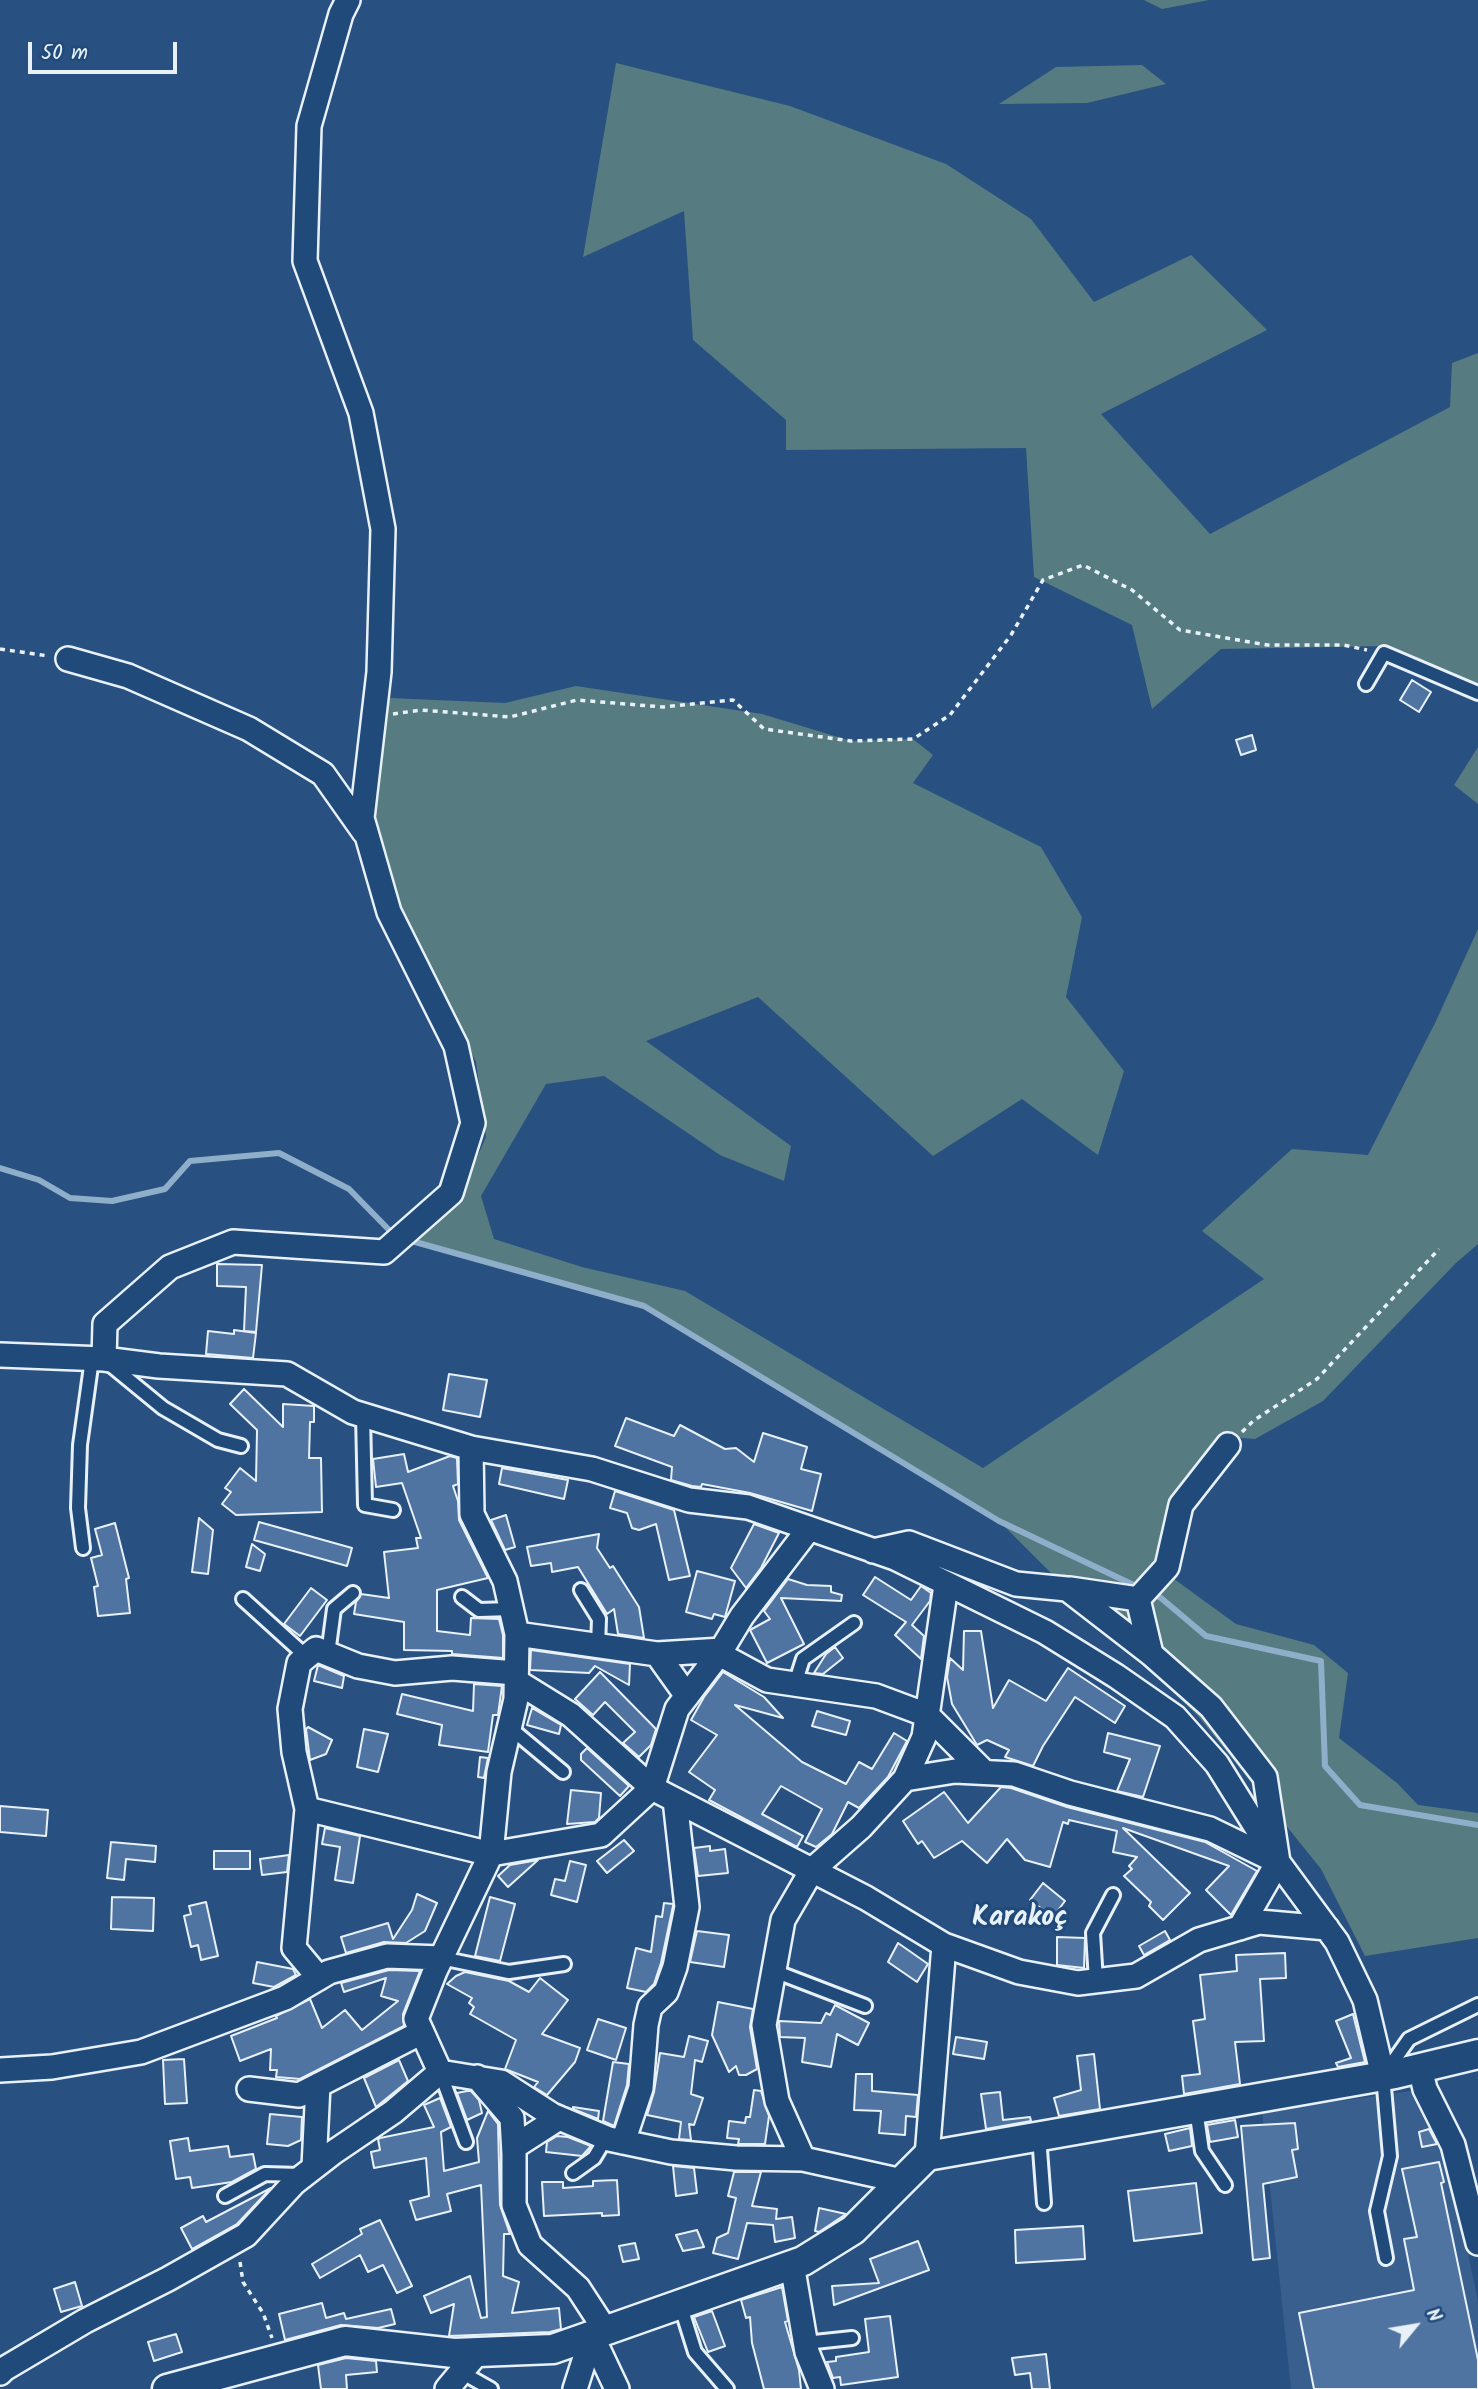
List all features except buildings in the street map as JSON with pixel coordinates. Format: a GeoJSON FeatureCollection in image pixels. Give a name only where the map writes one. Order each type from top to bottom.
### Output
{"type":"FeatureCollection","features":[{"type":"Feature","properties":{"kind":"street"},"geometry":{"type":"LineString","coordinates":[[98,1359],[105,1324],[170,1267],[233,1242],[384,1252],[451,1194],[473,1123],[456,1046],[389,912],[362,818],[379,672],[383,529],[361,413],[305,261],[309,126],[341,14],[348,0]]}},
{"type":"Feature","properties":{"kind":"street"},"geometry":{"type":"LineString","coordinates":[[68,659],[128,676],[249,729],[323,774],[367,837]]}},
{"type":"Feature","properties":{"kind":"street"},"geometry":{"type":"LineString","coordinates":[[0,1355],[98,1359],[159,1366],[287,1374],[353,1412],[471,1448],[592,1469],[688,1500],[748,1507],[895,1558],[1045,1632],[1175,1717],[1217,1764],[1278,1862],[1338,1942],[1366,2000],[1383,2076]]}},
{"type":"Feature","properties":{"kind":"street"},"geometry":{"type":"LineString","coordinates":[[1138,1599],[1167,1567],[1181,1505],[1228,1445]]}},
{"type":"Feature","properties":{"kind":"street"},"geometry":{"type":"LineString","coordinates":[[440,2072],[416,2019],[441,1958],[491,1854],[499,1772],[516,1699],[517,1634],[505,1581],[472,1514],[471,1448]]}},
{"type":"Feature","properties":{"kind":"street"},"geometry":{"type":"LineString","coordinates":[[307,1809],[491,1854],[601,1835],[652,1788],[677,1709],[720,1652],[742,1616],[808,1530]]}},
{"type":"Feature","properties":{"kind":"street"},"geometry":{"type":"LineString","coordinates":[[873,1551],[909,1543],[1016,1584],[1067,1588],[1138,1599]]}},
{"type":"Feature","properties":{"kind":"street"},"geometry":{"type":"LineString","coordinates":[[803,2159],[777,2101],[764,2025],[783,1920],[812,1870],[861,1827],[905,1779],[924,1737],[946,1585]]}},
{"type":"Feature","properties":{"kind":"street"},"geometry":{"type":"LineString","coordinates":[[1067,1588],[1151,1654],[1211,1707],[1265,1777],[1278,1862],[1240,1928]]}},
{"type":"Feature","properties":{"kind":"street"},"geometry":{"type":"LineString","coordinates":[[1138,1599],[1151,1654]]}},
{"type":"Feature","properties":{"kind":"street"},"geometry":{"type":"LineString","coordinates":[[517,1634],[657,1654],[720,1652],[767,1680],[876,1696],[927,1715],[985,1772]]}},
{"type":"Feature","properties":{"kind":"street"},"geometry":{"type":"LineString","coordinates":[[657,1654],[687,1696]]}},
{"type":"Feature","properties":{"kind":"street"},"geometry":{"type":"LineString","coordinates":[[319,1978],[295,1948],[307,1809],[294,1752],[290,1709],[299,1663],[318,1655],[395,1673],[452,1668],[516,1677],[571,1715],[652,1788],[866,1898],[944,1945],[1019,1972],[1078,1983],[1136,1976],[1199,1940],[1259,1922],[1327,1928]]}},
{"type":"Feature","properties":{"kind":"street"},"geometry":{"type":"LineString","coordinates":[[905,1779],[955,1770],[1014,1774],[1070,1793],[1210,1829],[1278,1862]]}},
{"type":"Feature","properties":{"kind":"street"},"geometry":{"type":"LineString","coordinates":[[615,2140],[640,2088],[650,2007],[666,1992],[675,1967],[687,1907],[675,1800]]}},
{"type":"Feature","properties":{"kind":"street"},"geometry":{"type":"LineString","coordinates":[[927,2156],[944,1945]]}},
{"type":"Feature","properties":{"kind":"street"},"geometry":{"type":"LineString","coordinates":[[0,2070],[52,2067],[141,2052],[285,1998],[329,1972],[387,1956],[441,1958]]}},
{"type":"Feature","properties":{"kind":"street"},"geometry":{"type":"LineString","coordinates":[[249,2089],[299,2095],[422,2032]]}},
{"type":"Feature","properties":{"kind":"street"},"geometry":{"type":"LineString","coordinates":[[167,2389],[345,2341],[454,2353],[462,2371],[553,2348],[803,2261],[853,2230],[927,2156],[1383,2076],[1478,2054]]}},
{"type":"Feature","properties":{"kind":"street"},"geometry":{"type":"LineString","coordinates":[[1420,2068],[1426,2089],[1453,2145],[1478,2243]]}},
{"type":"Feature","properties":{"kind":"street"},"geometry":{"type":"LineString","coordinates":[[0,2373],[85,2320],[168,2279],[246,2235],[309,2171],[393,2112],[440,2072],[501,2081],[559,2118],[615,2140],[684,2153],[736,2158],[803,2159],[902,2181]]}},
{"type":"Feature","properties":{"kind":"street"},"geometry":{"type":"LineString","coordinates":[[477,2077],[512,2118],[514,2205],[530,2245],[578,2288],[599,2333],[617,2389]]}},
{"type":"Feature","properties":{"kind":"street"},"geometry":{"type":"LineString","coordinates":[[309,2171],[318,2085]]}},
{"type":"Feature","properties":{"kind":"street"},"geometry":{"type":"LineString","coordinates":[[514,2147],[559,2118]]}},
{"type":"Feature","properties":{"kind":"street"},"geometry":{"type":"LineString","coordinates":[[792,2264],[807,2352],[822,2389]]}},
{"type":"Feature","properties":{"kind":"street"},"geometry":{"type":"LineString","coordinates":[[575,2389],[599,2333]]}},
{"type":"Feature","properties":{"kind":"lane"},"geometry":{"type":"LineString","coordinates":[[1366,684],[1384,653],[1478,693]]}},
{"type":"Feature","properties":{"kind":"lane"},"geometry":{"type":"LineString","coordinates":[[83,1548],[78,1508],[80,1445],[98,1359],[163,1408],[218,1440],[241,1446]]}},
{"type":"Feature","properties":{"kind":"lane"},"geometry":{"type":"LineString","coordinates":[[363,1415],[365,1505],[393,1510]]}},
{"type":"Feature","properties":{"kind":"lane"},"geometry":{"type":"LineString","coordinates":[[581,1590],[599,1619],[598,1646]]}},
{"type":"Feature","properties":{"kind":"lane"},"geometry":{"type":"LineString","coordinates":[[243,1599],[318,1655],[334,1609],[353,1593]]}},
{"type":"Feature","properties":{"kind":"lane"},"geometry":{"type":"LineString","coordinates":[[462,1597],[479,1610],[511,1609]]}},
{"type":"Feature","properties":{"kind":"lane"},"geometry":{"type":"LineString","coordinates":[[795,1684],[803,1659],[854,1623]]}},
{"type":"Feature","properties":{"kind":"lane"},"geometry":{"type":"LineString","coordinates":[[509,1727],[563,1772]]}},
{"type":"Feature","properties":{"kind":"lane"},"geometry":{"type":"LineString","coordinates":[[1096,1981],[1093,1933],[1113,1895]]}},
{"type":"Feature","properties":{"kind":"lane"},"geometry":{"type":"LineString","coordinates":[[441,1958],[509,1972],[564,1964]]}},
{"type":"Feature","properties":{"kind":"lane"},"geometry":{"type":"LineString","coordinates":[[774,1971],[865,2006]]}},
{"type":"Feature","properties":{"kind":"lane"},"geometry":{"type":"LineString","coordinates":[[1386,2258],[1377,2211],[1390,2156],[1383,2076],[1409,2039],[1478,2005]]}},
{"type":"Feature","properties":{"kind":"lane"},"geometry":{"type":"LineString","coordinates":[[440,2072],[466,2142]]}},
{"type":"Feature","properties":{"kind":"lane"},"geometry":{"type":"LineString","coordinates":[[1196,2109],[1202,2151],[1225,2186]]}},
{"type":"Feature","properties":{"kind":"lane"},"geometry":{"type":"LineString","coordinates":[[1039,2136],[1044,2203]]}},
{"type":"Feature","properties":{"kind":"lane"},"geometry":{"type":"LineString","coordinates":[[573,2173],[615,2140]]}},
{"type":"Feature","properties":{"kind":"lane"},"geometry":{"type":"LineString","coordinates":[[225,2196],[265,2174],[309,2171]]}},
{"type":"Feature","properties":{"kind":"lane"},"geometry":{"type":"LineString","coordinates":[[680,2304],[695,2352],[727,2389]]}},
{"type":"Feature","properties":{"kind":"lane"},"geometry":{"type":"LineString","coordinates":[[805,2343],[852,2338]]}},
{"type":"Feature","properties":{"kind":"lane"},"geometry":{"type":"LineString","coordinates":[[462,2371],[491,2389]]}},
{"type":"Feature","properties":{"kind":"path"},"geometry":{"type":"LineString","coordinates":[[374,716],[421,710],[510,717],[577,700],[663,707],[733,700],[764,729],[852,741],[913,739],[950,715],[1011,635],[1043,580],[1083,565],[1132,590],[1180,629],[1267,645],[1343,645],[1384,653]]}},
{"type":"Feature","properties":{"kind":"path"},"geometry":{"type":"LineString","coordinates":[[0,649],[68,659]]}},
{"type":"Feature","properties":{"kind":"path"},"geometry":{"type":"LineString","coordinates":[[1228,1445],[1253,1421],[1318,1378],[1439,1249]]}},
{"type":"Feature","properties":{"kind":"path"},"geometry":{"type":"LineString","coordinates":[[238,2239],[243,2282],[264,2312],[279,2359]]}},
{"type":"Feature","properties":{"kind":"shaded area"},"geometry":{"type":"Polygon","coordinates":[[[1425,2089],[1447,2153],[1478,2301],[1478,2389],[1291,2389],[1262,2112],[1425,2089]]]}},
{"type":"Feature","properties":{"kind":"green space"},"geometry":{"type":"Polygon","coordinates":[[[1144,0],[1209,0],[1162,9],[1144,0]]]}},
{"type":"Feature","properties":{"kind":"green space"},"geometry":{"type":"Polygon","coordinates":[[[616,63],[790,106],[946,164],[1031,219],[1094,302],[1191,255],[1267,330],[1101,414],[1210,534],[1450,407],[1452,363],[1478,353],[1478,687],[1386,646],[1221,649],[1152,709],[1132,625],[1034,577],[1026,448],[786,450],[786,420],[693,340],[684,211],[583,257],[616,63]]]}},
{"type":"Feature","properties":{"kind":"green space"},"geometry":{"type":"Polygon","coordinates":[[[1142,65],[1166,84],[1087,103],[999,104],[1056,67],[1142,65]]]}},
{"type":"Feature","properties":{"kind":"green space"},"geometry":{"type":"Polygon","coordinates":[[[576,686],[762,714],[851,741],[913,739],[933,755],[913,783],[1041,847],[1082,917],[1066,997],[1124,1071],[1098,1155],[1022,1099],[933,1156],[758,997],[646,1041],[791,1146],[784,1181],[720,1155],[604,1076],[546,1084],[481,1196],[494,1239],[582,1267],[685,1291],[983,1468],[1264,1279],[1202,1231],[1292,1149],[1368,1155],[1436,1021],[1478,929],[1478,1244],[1456,1263],[1323,1401],[1255,1439],[1219,1436],[1171,1503],[1160,1564],[1133,1590],[1059,1581],[999,1521],[644,1306],[409,1240],[459,1198],[486,1137],[476,1062],[403,915],[374,827],[382,721],[389,698],[505,703],[576,686]]]}},
{"type":"Feature","properties":{"kind":"green space"},"geometry":{"type":"Polygon","coordinates":[[[1478,747],[1478,804],[1454,785],[1478,747]]]}},
{"type":"Feature","properties":{"kind":"green space"},"geometry":{"type":"Polygon","coordinates":[[[1170,1576],[1236,1624],[1314,1645],[1348,1673],[1339,1738],[1397,1783],[1418,1805],[1478,1813],[1478,1938],[1365,1956],[1321,1869],[1198,1716],[1067,1589],[1138,1599],[1170,1576]]]}},
{"type":"Feature","properties":{"kind":"waterway"},"geometry":{"type":"LineString","coordinates":[[0,1168],[39,1180],[70,1198],[112,1201],[165,1189],[190,1161],[279,1153],[349,1189],[395,1236]]}},
{"type":"Feature","properties":{"kind":"waterway"},"geometry":{"type":"LineString","coordinates":[[408,1240],[644,1306],[999,1521],[1161,1598],[1206,1636],[1321,1661],[1325,1766],[1360,1805],[1478,1825]]}},
{"type":"Feature","properties":{"kind":"district","name":"Karakoç"},"geometry":{"type":"Point","coordinates":[1020,1920]}}]}
